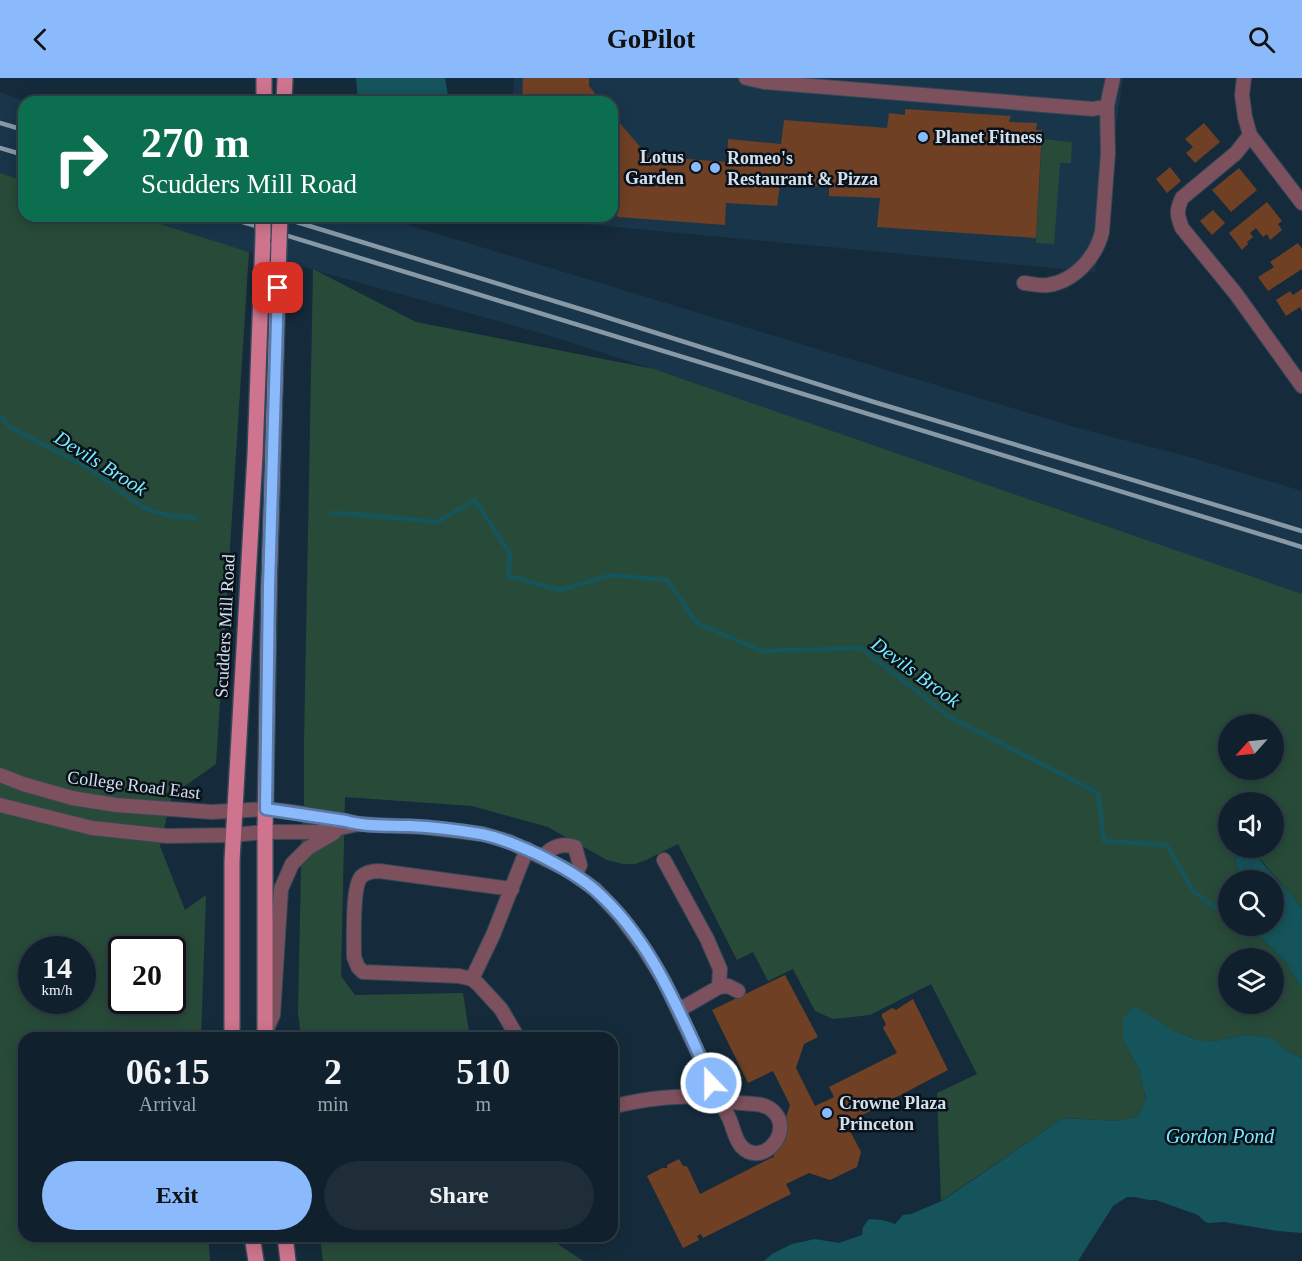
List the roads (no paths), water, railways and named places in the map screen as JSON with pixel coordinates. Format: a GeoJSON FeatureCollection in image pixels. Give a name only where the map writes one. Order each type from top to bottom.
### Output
{"type":"FeatureCollection","features":[{"type":"Feature","properties":{"kind":"main road"},"geometry":{"type":"LineString","coordinates":[[264,78],[264,96]]}},
{"type":"Feature","properties":{"kind":"main road"},"geometry":{"type":"LineString","coordinates":[[284,96],[285,78]]}},
{"type":"Feature","properties":{"kind":"main road","name":"Scudders Mill Road"},"geometry":{"type":"LineString","coordinates":[[232,1032],[232,861],[255,454],[263,222]]}},
{"type":"Feature","properties":{"kind":"main road"},"geometry":{"type":"LineString","coordinates":[[265,1032],[269,587],[280,222]]}},
{"type":"Feature","properties":{"kind":"main road"},"geometry":{"type":"LineString","coordinates":[[253,1242],[256,1261]]}},
{"type":"Feature","properties":{"kind":"main road"},"geometry":{"type":"LineString","coordinates":[[286,1242],[288,1261]]}},
{"type":"Feature","properties":{"kind":"street"},"geometry":{"type":"LineString","coordinates":[[746,78],[764,82],[1044,106],[1093,109],[1107,106]]}},
{"type":"Feature","properties":{"kind":"street"},"geometry":{"type":"LineString","coordinates":[[1024,283],[1046,285],[1075,273],[1089,260],[1100,241],[1108,153],[1107,106],[1113,78]]}},
{"type":"Feature","properties":{"kind":"street"},"geometry":{"type":"LineString","coordinates":[[1244,78],[1242,95],[1250,135],[1302,203]]}},
{"type":"Feature","properties":{"kind":"street"},"geometry":{"type":"LineString","coordinates":[[1250,135],[1236,153],[1182,198],[1177,216],[1182,228],[1236,294],[1302,386]]}},
{"type":"Feature","properties":{"kind":"street","name":"College Road East"},"geometry":{"type":"LineString","coordinates":[[0,775],[72,798],[212,812],[266,809],[358,824]]}},
{"type":"Feature","properties":{"kind":"street"},"geometry":{"type":"LineString","coordinates":[[0,805],[92,828],[167,836],[322,832],[358,824],[422,827],[483,834],[527,849],[575,875],[595,889],[644,947],[679,1010],[716,1096],[728,1114],[740,1145],[749,1152],[760,1153],[769,1150],[776,1143],[781,1127],[772,1110],[757,1104],[732,1102],[716,1096],[637,1100],[618,1105]]}},
{"type":"Feature","properties":{"kind":"street"},"geometry":{"type":"LineString","coordinates":[[266,1032],[273,1015],[281,889],[285,877],[292,864],[308,848],[339,831],[358,824]]}},
{"type":"Feature","properties":{"kind":"street"},"geometry":{"type":"LineString","coordinates":[[543,857],[556,847],[566,844],[575,848],[580,865],[575,875]]}},
{"type":"Feature","properties":{"kind":"street"},"geometry":{"type":"LineString","coordinates":[[472,979],[493,935],[527,849]]}},
{"type":"Feature","properties":{"kind":"street"},"geometry":{"type":"LineString","coordinates":[[664,860],[707,939],[720,969],[718,987]]}},
{"type":"Feature","properties":{"kind":"street"},"geometry":{"type":"LineString","coordinates":[[512,889],[379,871],[369,872],[361,877],[356,889],[354,957],[363,972],[459,976],[472,979],[501,1010],[514,1032]]}},
{"type":"Feature","properties":{"kind":"street"},"geometry":{"type":"LineString","coordinates":[[679,1010],[718,987],[728,986],[738,991]]}},
{"type":"Feature","properties":{"kind":"water"},"geometry":{"type":"Polygon","coordinates":[[[356,78],[445,78],[448,96],[358,96],[356,78]]]}},
{"type":"Feature","properties":{"kind":"water"},"geometry":{"type":"Polygon","coordinates":[[[1236,858],[1259,858],[1269,870],[1237,870],[1236,858]]]}},
{"type":"Feature","properties":{"kind":"water"},"geometry":{"type":"Polygon","coordinates":[[[1284,886],[1302,909],[1302,989],[1284,960],[1284,948],[1271,948],[1259,936],[1284,936],[1284,886]]]}},
{"type":"Feature","properties":{"kind":"water","name":"Gordon Pond"},"geometry":{"type":"Polygon","coordinates":[[[1134,1006],[1174,1031],[1199,1041],[1214,1041],[1246,1035],[1262,1037],[1275,1040],[1289,1052],[1302,1058],[1302,1233],[1224,1222],[1208,1223],[1198,1215],[1156,1200],[1127,1197],[1113,1206],[1078,1261],[764,1261],[772,1254],[792,1244],[815,1239],[839,1243],[862,1235],[863,1227],[869,1219],[895,1224],[903,1215],[942,1201],[1063,1118],[1117,1121],[1138,1117],[1146,1099],[1139,1069],[1123,1040],[1123,1018],[1134,1006]]]}},
{"type":"Feature","properties":{"kind":"waterway","name":"Devils Brook"},"geometry":{"type":"LineString","coordinates":[[0,416],[10,427],[88,468],[144,508],[167,515],[195,518]]}},
{"type":"Feature","properties":{"kind":"waterway","name":"Devils Brook"},"geometry":{"type":"LineString","coordinates":[[331,513],[437,522],[475,500],[510,554],[508,576],[560,590],[611,575],[667,580],[697,623],[762,651],[861,648],[950,717],[1098,793],[1104,841],[1167,845],[1193,891],[1218,909]]}},
{"type":"Feature","properties":{"kind":"railway"},"geometry":{"type":"LineString","coordinates":[[0,123],[18,128]]}},
{"type":"Feature","properties":{"kind":"railway"},"geometry":{"type":"LineString","coordinates":[[0,148],[18,153]]}},
{"type":"Feature","properties":{"kind":"railway"},"geometry":{"type":"LineString","coordinates":[[242,222],[1302,547]]}},
{"type":"Feature","properties":{"kind":"railway"},"geometry":{"type":"LineString","coordinates":[[297,222],[874,402],[1302,531]]}},
{"type":"Feature","properties":{"kind":"place","name":"Planet Fitness"},"geometry":{"type":"Point","coordinates":[923,137]}},
{"type":"Feature","properties":{"kind":"place","name":"Lotus Garden"},"geometry":{"type":"Point","coordinates":[696,167]}},
{"type":"Feature","properties":{"kind":"place","name":"Romeo's Restaurant & Pizza"},"geometry":{"type":"Point","coordinates":[715,168]}},
{"type":"Feature","properties":{"kind":"place","name":"Crowne Plaza Princeton"},"geometry":{"type":"Point","coordinates":[827,1113]}}]}
